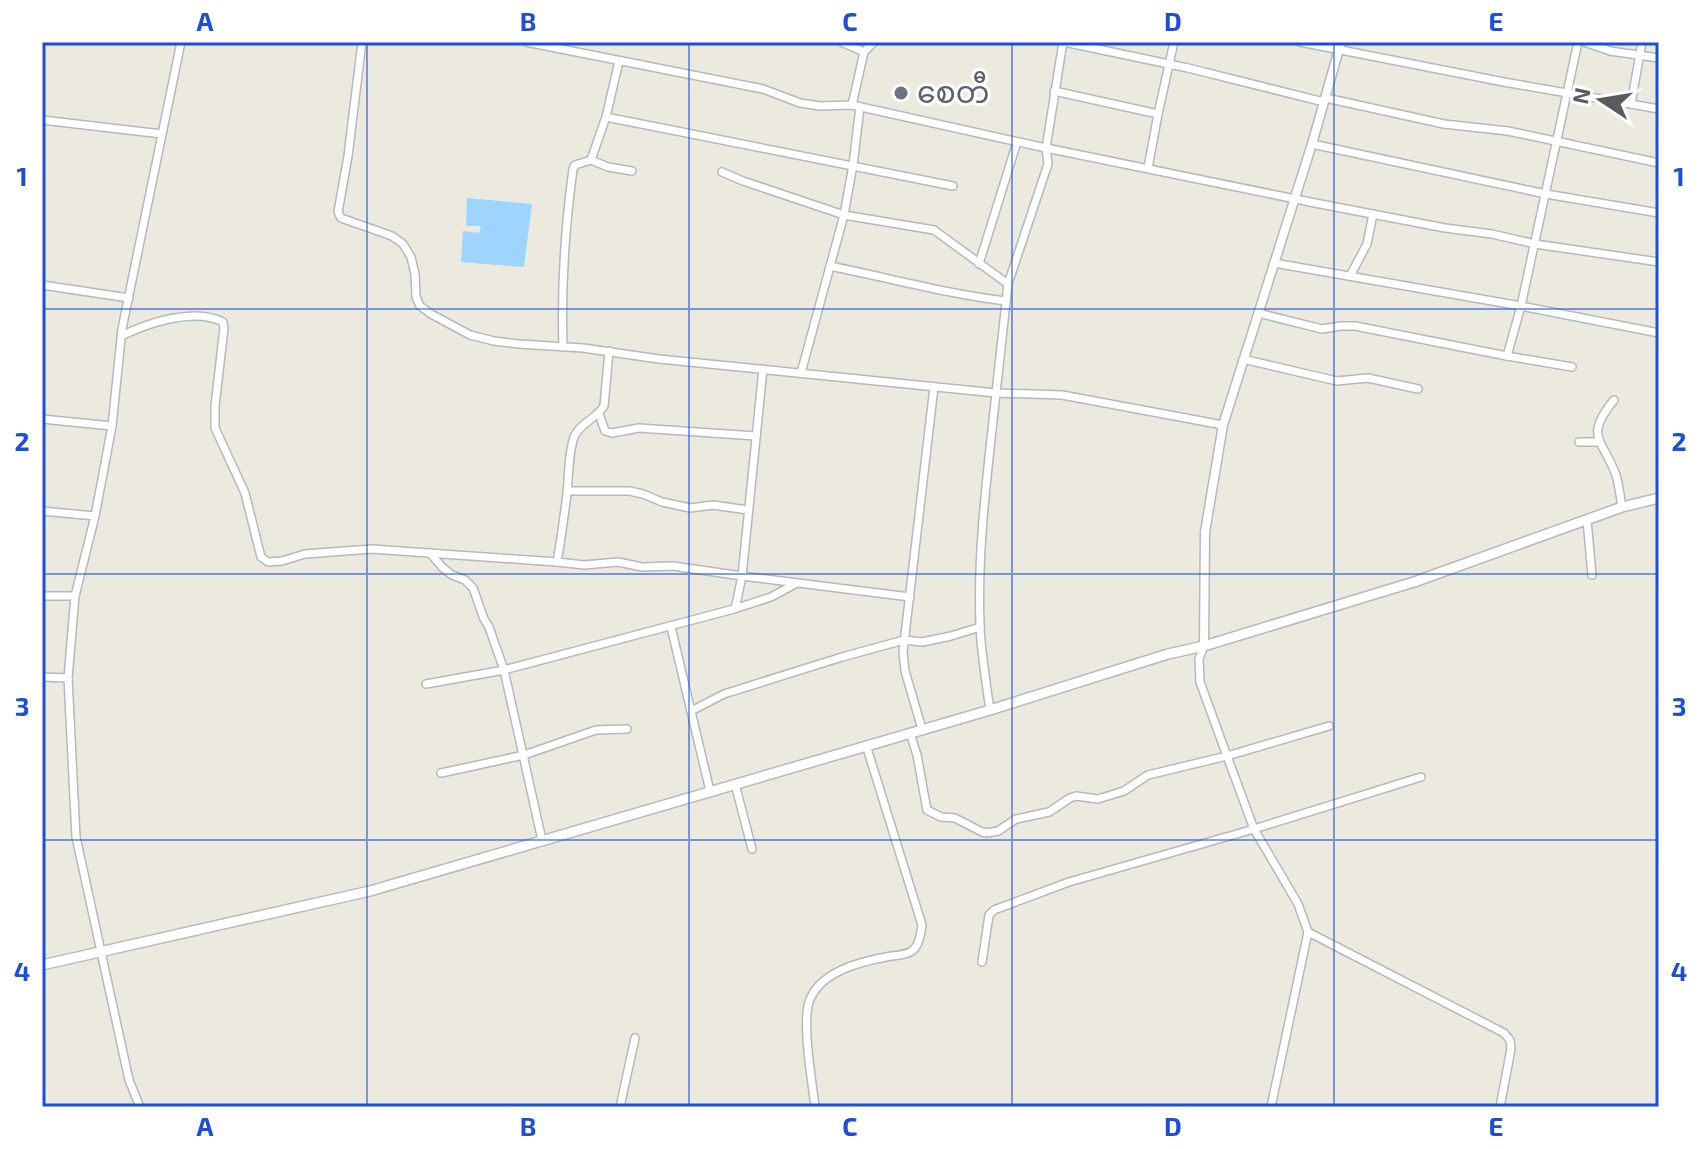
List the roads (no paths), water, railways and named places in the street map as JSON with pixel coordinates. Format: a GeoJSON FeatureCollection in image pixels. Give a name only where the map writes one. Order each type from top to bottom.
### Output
{"type":"FeatureCollection","features":[{"type":"Feature","properties":{"kind":"main road"},"geometry":{"type":"LineString","coordinates":[[42,965],[370,891],[990,710],[1414,582],[1622,507],[1659,498]]}},
{"type":"Feature","properties":{"kind":"street"},"geometry":{"type":"LineString","coordinates":[[140,1107],[129,1080],[76,837],[68,678],[75,596],[95,516],[112,426],[121,336],[181,42]]}},
{"type":"Feature","properties":{"kind":"street"},"geometry":{"type":"LineString","coordinates":[[362,42],[338,212],[341,218],[392,236],[403,244],[411,257],[420,306],[470,335],[494,341],[934,387],[1062,395],[1223,425]]}},
{"type":"Feature","properties":{"kind":"street"},"geometry":{"type":"LineString","coordinates":[[526,42],[554,44],[619,61],[763,89],[800,103],[856,106],[1373,214],[1535,244],[1659,262]]}},
{"type":"Feature","properties":{"kind":"street"},"geometry":{"type":"LineString","coordinates":[[841,42],[864,52]]}},
{"type":"Feature","properties":{"kind":"street"},"geometry":{"type":"LineString","coordinates":[[801,373],[844,215],[853,165],[856,106],[864,52],[874,42]]}},
{"type":"Feature","properties":{"kind":"street"},"geometry":{"type":"LineString","coordinates":[[990,710],[980,627],[980,570],[1006,301],[1008,284],[1048,164],[1046,148],[1063,42],[1325,100],[1444,124],[1508,131],[1659,163]]}},
{"type":"Feature","properties":{"kind":"street"},"geometry":{"type":"LineString","coordinates":[[1148,168],[1174,42]]}},
{"type":"Feature","properties":{"kind":"street"},"geometry":{"type":"LineString","coordinates":[[1300,42],[1339,46],[1659,109]]}},
{"type":"Feature","properties":{"kind":"street"},"geometry":{"type":"LineString","coordinates":[[1507,356],[1581,42],[1610,51],[1659,58]]}},
{"type":"Feature","properties":{"kind":"street"},"geometry":{"type":"LineString","coordinates":[[1631,104],[1642,42]]}},
{"type":"Feature","properties":{"kind":"street"},"geometry":{"type":"LineString","coordinates":[[1271,1107],[1308,932],[1298,904],[1254,829],[1200,682],[1199,659],[1204,646],[1205,532],[1223,425],[1312,144],[1339,46]]}},
{"type":"Feature","properties":{"kind":"street"},"geometry":{"type":"LineString","coordinates":[[591,160],[606,117],[619,61]]}},
{"type":"Feature","properties":{"kind":"street"},"geometry":{"type":"LineString","coordinates":[[1054,91],[1158,114]]}},
{"type":"Feature","properties":{"kind":"street"},"geometry":{"type":"LineString","coordinates":[[606,117],[953,186]]}},
{"type":"Feature","properties":{"kind":"street"},"geometry":{"type":"LineString","coordinates":[[42,120],[162,134]]}},
{"type":"Feature","properties":{"kind":"street"},"geometry":{"type":"LineString","coordinates":[[979,264],[1017,142]]}},
{"type":"Feature","properties":{"kind":"street"},"geometry":{"type":"LineString","coordinates":[[1312,144],[1546,194],[1659,213]]}},
{"type":"Feature","properties":{"kind":"street"},"geometry":{"type":"LineString","coordinates":[[563,347],[562,311],[573,169],[575,165],[591,160],[632,171]]}},
{"type":"Feature","properties":{"kind":"street"},"geometry":{"type":"LineString","coordinates":[[722,172],[844,215],[934,230],[1008,284]]}},
{"type":"Feature","properties":{"kind":"street"},"geometry":{"type":"LineString","coordinates":[[1350,276],[1367,244],[1373,214]]}},
{"type":"Feature","properties":{"kind":"street"},"geometry":{"type":"LineString","coordinates":[[1274,263],[1659,333]]}},
{"type":"Feature","properties":{"kind":"street"},"geometry":{"type":"LineString","coordinates":[[830,266],[965,296],[1006,301]]}},
{"type":"Feature","properties":{"kind":"street"},"geometry":{"type":"LineString","coordinates":[[42,285],[129,298]]}},
{"type":"Feature","properties":{"kind":"street"},"geometry":{"type":"LineString","coordinates":[[1258,313],[1322,329],[1355,326],[1572,367]]}},
{"type":"Feature","properties":{"kind":"street"},"geometry":{"type":"LineString","coordinates":[[121,336],[146,324],[176,317],[223,322],[215,428],[245,493],[261,557],[268,562],[305,554],[372,549],[584,565],[618,562],[642,567],[673,566],[910,597]]}},
{"type":"Feature","properties":{"kind":"street"},"geometry":{"type":"LineString","coordinates":[[557,562],[574,437],[579,428],[599,414],[604,406],[609,351]]}},
{"type":"Feature","properties":{"kind":"street"},"geometry":{"type":"LineString","coordinates":[[1243,359],[1337,381],[1368,378],[1418,389]]}},
{"type":"Feature","properties":{"kind":"street"},"geometry":{"type":"LineString","coordinates":[[734,609],[742,576],[763,369]]}},
{"type":"Feature","properties":{"kind":"street"},"geometry":{"type":"LineString","coordinates":[[922,729],[905,671],[903,652],[934,387]]}},
{"type":"Feature","properties":{"kind":"street"},"geometry":{"type":"LineString","coordinates":[[1614,400],[1601,416],[1598,442],[1615,472],[1622,507]]}},
{"type":"Feature","properties":{"kind":"street"},"geometry":{"type":"LineString","coordinates":[[599,414],[605,431],[612,433],[639,428],[756,436]]}},
{"type":"Feature","properties":{"kind":"street"},"geometry":{"type":"LineString","coordinates":[[42,419],[112,426]]}},
{"type":"Feature","properties":{"kind":"street"},"geometry":{"type":"LineString","coordinates":[[1579,442],[1598,442]]}},
{"type":"Feature","properties":{"kind":"street"},"geometry":{"type":"LineString","coordinates":[[568,491],[629,491],[690,508],[713,505],[748,510]]}},
{"type":"Feature","properties":{"kind":"street"},"geometry":{"type":"LineString","coordinates":[[42,511],[95,516]]}},
{"type":"Feature","properties":{"kind":"street"},"geometry":{"type":"LineString","coordinates":[[1587,520],[1592,575]]}},
{"type":"Feature","properties":{"kind":"street"},"geometry":{"type":"LineString","coordinates":[[430,553],[443,568],[473,588],[504,670],[542,840]]}},
{"type":"Feature","properties":{"kind":"street"},"geometry":{"type":"LineString","coordinates":[[426,684],[504,670],[671,627],[771,597],[797,583]]}},
{"type":"Feature","properties":{"kind":"street"},"geometry":{"type":"LineString","coordinates":[[42,596],[75,596]]}},
{"type":"Feature","properties":{"kind":"street"},"geometry":{"type":"LineString","coordinates":[[671,627],[710,791]]}},
{"type":"Feature","properties":{"kind":"street"},"geometry":{"type":"LineString","coordinates":[[691,711],[724,694],[842,657],[904,640],[922,642],[980,627]]}},
{"type":"Feature","properties":{"kind":"street"},"geometry":{"type":"LineString","coordinates":[[42,677],[68,678]]}},
{"type":"Feature","properties":{"kind":"street"},"geometry":{"type":"LineString","coordinates":[[910,733],[927,810],[941,817],[955,818],[987,833],[998,831],[1016,819],[1049,812],[1076,796],[1098,799],[1124,791],[1148,775],[1329,726]]}},
{"type":"Feature","properties":{"kind":"street"},"geometry":{"type":"LineString","coordinates":[[441,773],[524,755],[596,730],[627,729]]}},
{"type":"Feature","properties":{"kind":"street"},"geometry":{"type":"LineString","coordinates":[[815,1107],[806,1022],[809,1001],[817,988],[850,965],[914,950],[922,925],[866,745]]}},
{"type":"Feature","properties":{"kind":"street"},"geometry":{"type":"LineString","coordinates":[[982,962],[986,925],[994,910],[1069,882],[1421,777]]}},
{"type":"Feature","properties":{"kind":"street"},"geometry":{"type":"LineString","coordinates":[[735,784],[752,849]]}},
{"type":"Feature","properties":{"kind":"street"},"geometry":{"type":"LineString","coordinates":[[1308,932],[1504,1033],[1510,1040],[1511,1049],[1500,1107]]}},
{"type":"Feature","properties":{"kind":"street"},"geometry":{"type":"LineString","coordinates":[[620,1107],[635,1038]]}},
{"type":"Feature","properties":{"kind":"water"},"geometry":{"type":"Polygon","coordinates":[[[467,198],[532,204],[524,267],[461,262],[463,231],[479,233],[481,226],[466,226],[467,198]]]}},
{"type":"Feature","properties":{"kind":"place","name":"စေတီ"},"geometry":{"type":"Point","coordinates":[901,93]}}]}
